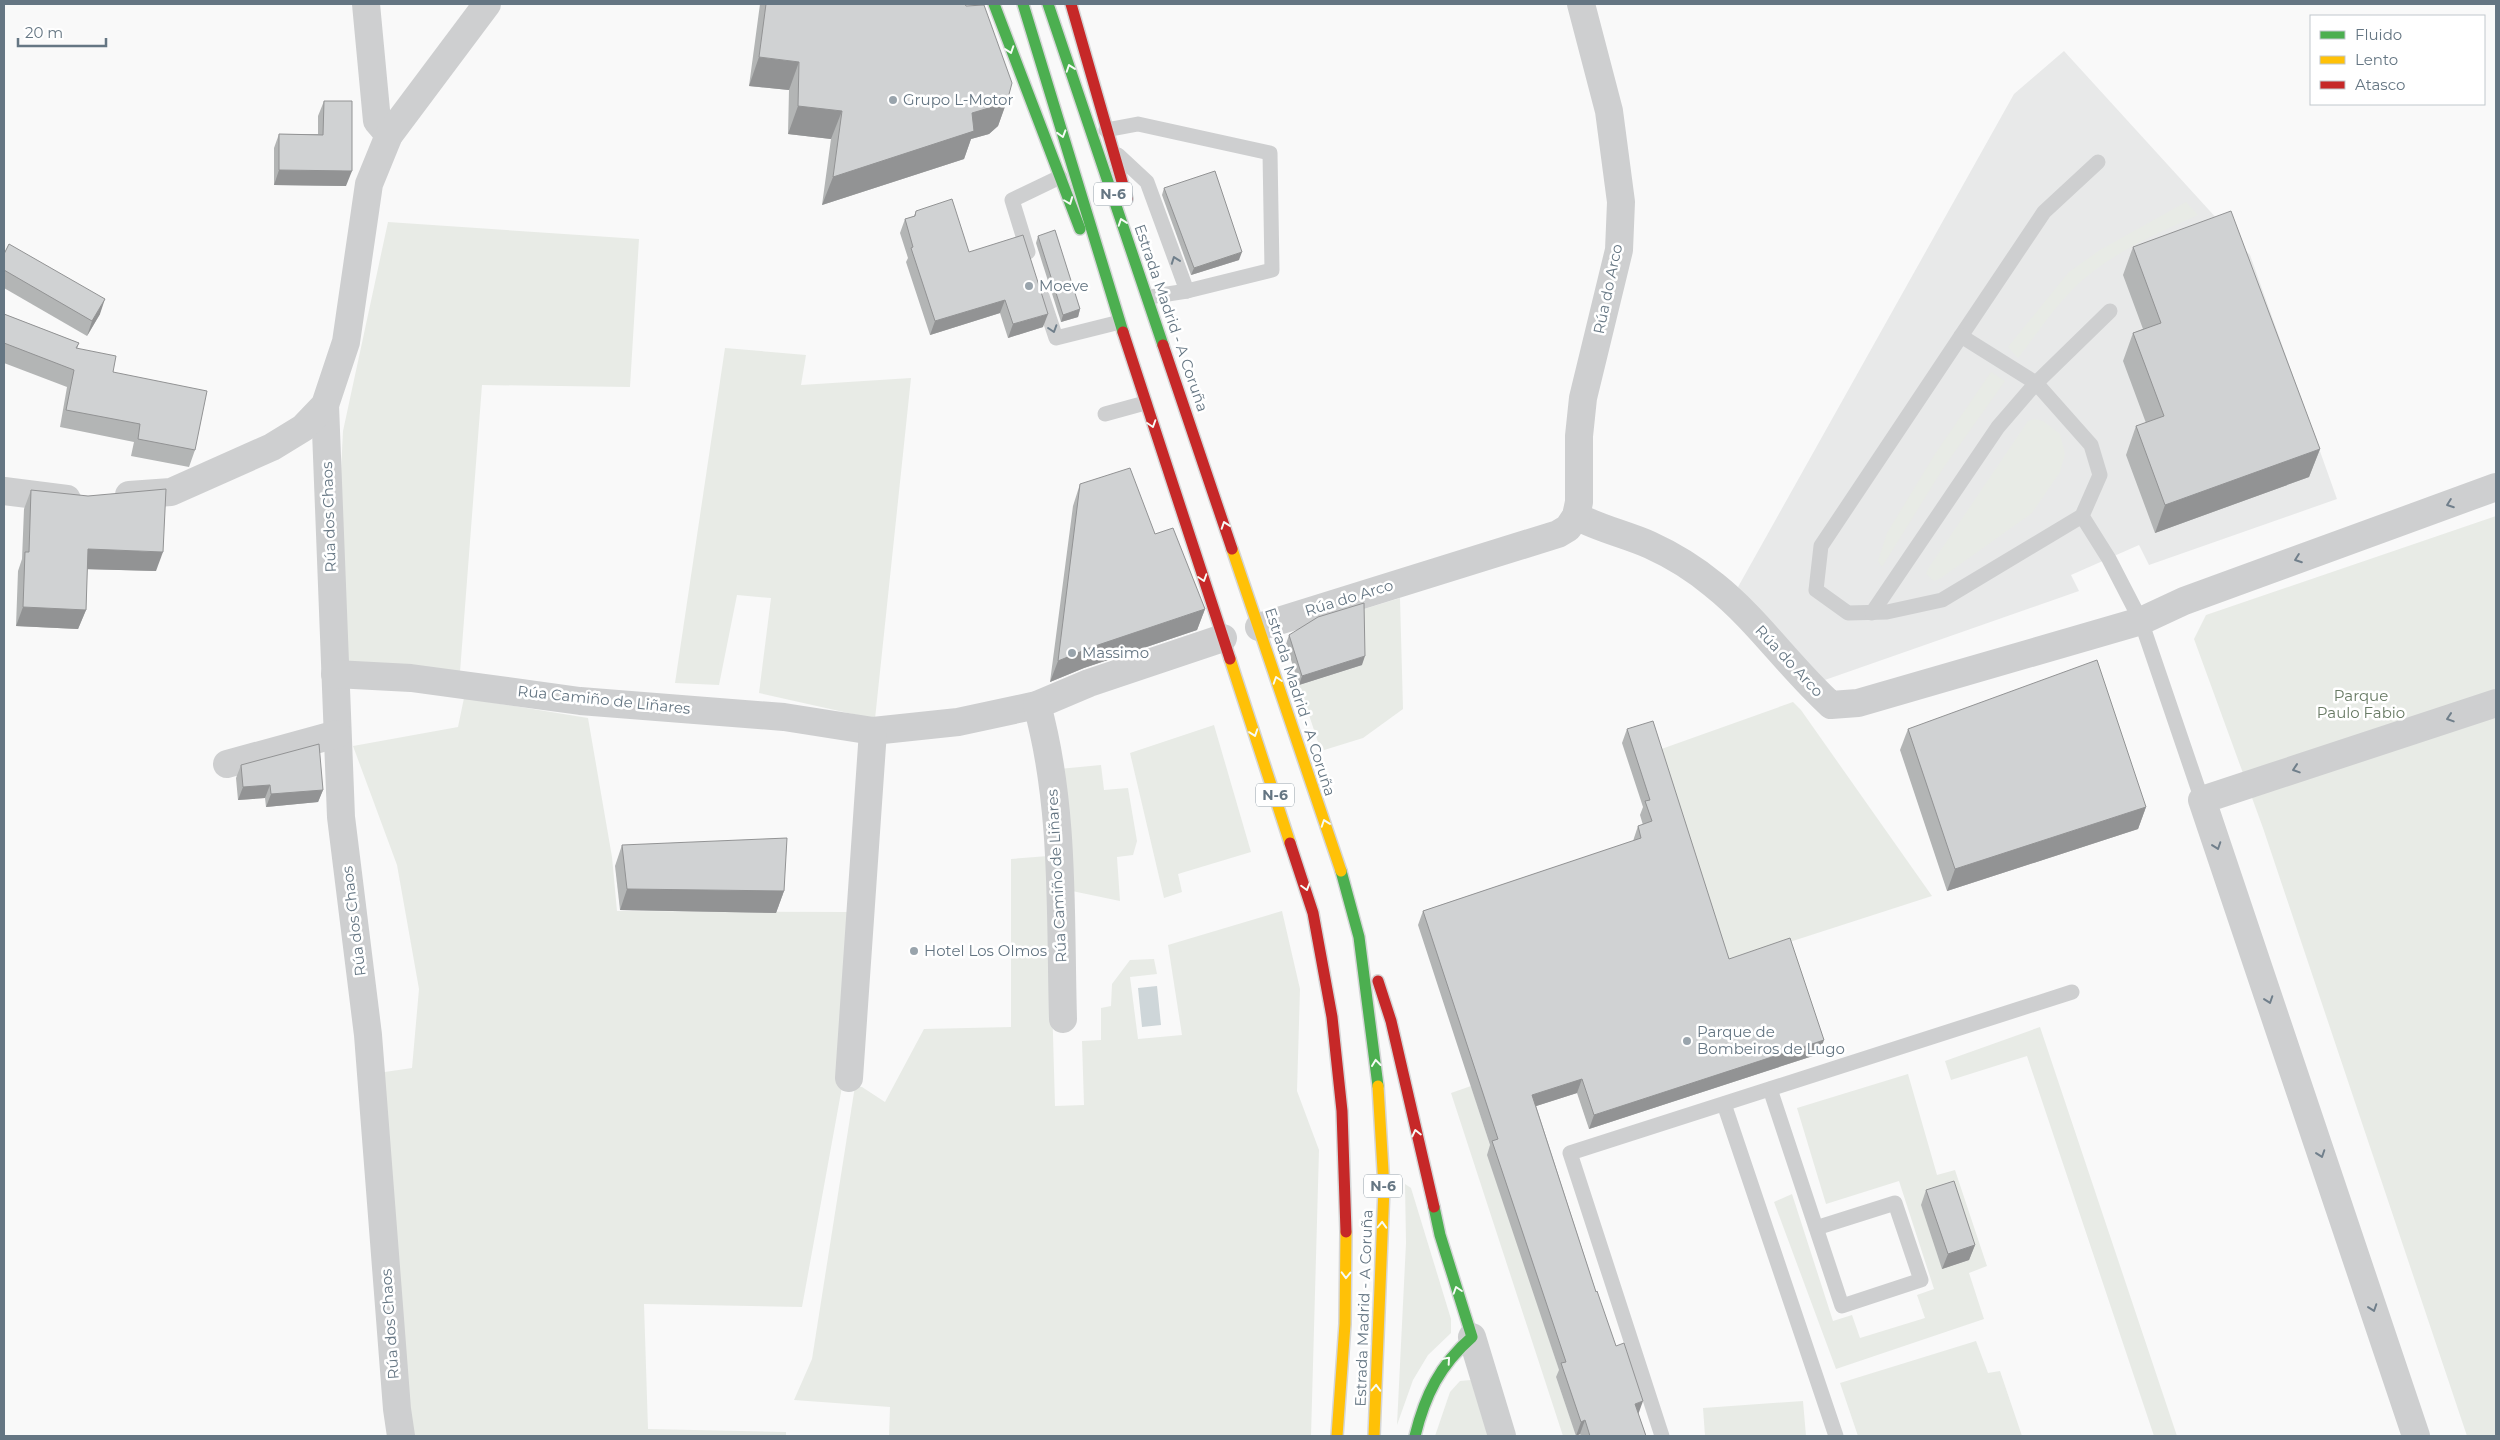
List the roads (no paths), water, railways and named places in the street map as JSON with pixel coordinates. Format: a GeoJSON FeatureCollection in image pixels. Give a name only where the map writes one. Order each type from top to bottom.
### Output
{"type":"FeatureCollection","features":[{"type":"Feature","properties":{"kind":"main road"},"geometry":{"type":"LineString","coordinates":[[994,4],[1137,378]]}},
{"type":"Feature","properties":{"kind":"main road","name":"Estrada Madrid - A Coruña"},"geometry":{"type":"LineString","coordinates":[[1023,4],[1137,378],[1313,913],[1332,1017],[1342,1111],[1346,1226],[1345,1324],[1337,1436]]}},
{"type":"Feature","properties":{"kind":"main road","name":"Estrada Madrid - A Coruña"},"geometry":{"type":"LineString","coordinates":[[1048,4],[1178,384],[1348,892],[1359,936],[1379,1092],[1384,1188],[1374,1436]]}},
{"type":"Feature","properties":{"kind":"main road"},"geometry":{"type":"LineString","coordinates":[[1071,4],[1155,296],[1178,384]]}},
{"type":"Feature","properties":{"kind":"main road","name":"N-6"},"geometry":{"type":"LineString","coordinates":[[1359,936],[1376,974],[1391,1021],[1440,1235],[1472,1337]]}},
{"type":"Feature","properties":{"kind":"main road"},"geometry":{"type":"LineString","coordinates":[[1415,1436],[1431,1382],[1455,1351],[1472,1337]]}},
{"type":"Feature","properties":{"kind":"street"},"geometry":{"type":"LineString","coordinates":[[366,4],[377,121],[389,135]]}},
{"type":"Feature","properties":{"kind":"street"},"geometry":{"type":"LineString","coordinates":[[4,490],[80,500],[171,492],[272,447],[303,428],[325,404],[346,342],[369,184],[389,135],[487,4]]}},
{"type":"Feature","properties":{"kind":"street","name":"Rúa do Arco"},"geometry":{"type":"LineString","coordinates":[[1259,627],[1558,534],[1568,528],[1576,516],[1579,502],[1579,436],[1582,398],[1619,250],[1620,202],[1609,111],[1581,4]]}},
{"type":"Feature","properties":{"kind":"street","name":"Rúa dos Chaos"},"geometry":{"type":"LineString","coordinates":[[325,404],[341,817],[368,1035],[396,1399],[401,1436]]}},
{"type":"Feature","properties":{"kind":"street"},"geometry":{"type":"LineString","coordinates":[[2141,621],[2184,600],[2496,488]]}},
{"type":"Feature","properties":{"kind":"street","name":"Rúa do Arco"},"geometry":{"type":"LineString","coordinates":[[1576,516],[1597,527],[1652,546],[1714,585],[1757,625],[1806,682],[1830,705],[1858,703],[2141,621]]}},
{"type":"Feature","properties":{"kind":"street","name":"Rúa Camiño de Liñares"},"geometry":{"type":"LineString","coordinates":[[335,674],[410,678],[580,701],[784,717],[873,730],[958,722],[1037,705],[1089,683],[1223,638]]}},
{"type":"Feature","properties":{"kind":"street"},"geometry":{"type":"LineString","coordinates":[[2416,1436],[2202,800],[2496,702]]}},
{"type":"Feature","properties":{"kind":"street","name":"Rúa Camiño de Liñares"},"geometry":{"type":"LineString","coordinates":[[1037,705],[1047,741],[1058,815],[1063,1019]]}},
{"type":"Feature","properties":{"kind":"street"},"geometry":{"type":"LineString","coordinates":[[849,1078],[873,730]]}},
{"type":"Feature","properties":{"kind":"street"},"geometry":{"type":"LineString","coordinates":[[227,764],[338,734]]}},
{"type":"Feature","properties":{"kind":"street"},"geometry":{"type":"LineString","coordinates":[[1472,1337],[1502,1436]]}},
{"type":"Feature","properties":{"kind":"lane"},"geometry":{"type":"LineString","coordinates":[[1106,130],[1138,124],[1270,154],[1272,270],[1187,292],[1155,296]]}},
{"type":"Feature","properties":{"kind":"lane"},"geometry":{"type":"LineString","coordinates":[[1112,149],[1147,182],[1187,292]]}},
{"type":"Feature","properties":{"kind":"lane"},"geometry":{"type":"LineString","coordinates":[[1961,336],[2036,382],[2092,445],[2100,476],[2082,516],[1942,600],[1887,612],[1848,613],[1816,590],[1821,546],[1961,336],[2044,212],[2098,162]]}},
{"type":"Feature","properties":{"kind":"lane"},"geometry":{"type":"LineString","coordinates":[[1032,265],[1012,200],[1060,177]]}},
{"type":"Feature","properties":{"kind":"lane"},"geometry":{"type":"LineString","coordinates":[[1038,283],[1056,338],[1116,323]]}},
{"type":"Feature","properties":{"kind":"lane"},"geometry":{"type":"LineString","coordinates":[[1872,613],[1998,426],[2036,382],[2110,311]]}},
{"type":"Feature","properties":{"kind":"lane"},"geometry":{"type":"LineString","coordinates":[[1105,414],[1145,403]]}},
{"type":"Feature","properties":{"kind":"lane"},"geometry":{"type":"LineString","coordinates":[[2082,516],[2109,559],[2141,621],[2202,800]]}},
{"type":"Feature","properties":{"kind":"lane"},"geometry":{"type":"LineString","coordinates":[[1662,1436],[1570,1154],[2072,992]]}},
{"type":"Feature","properties":{"kind":"lane"},"geometry":{"type":"LineString","coordinates":[[1770,1089],[1816,1228],[1842,1306],[1921,1280],[1895,1203],[1816,1228]]}},
{"type":"Feature","properties":{"kind":"lane"},"geometry":{"type":"LineString","coordinates":[[1724,1104],[1836,1436]]}},
{"type":"Feature","properties":{"kind":"place","name":"Grupo L-Motor"},"geometry":{"type":"Point","coordinates":[893,100]}},
{"type":"Feature","properties":{"kind":"place","name":"Moeve"},"geometry":{"type":"Point","coordinates":[1029,286]}},
{"type":"Feature","properties":{"kind":"place","name":"Massimo"},"geometry":{"type":"Point","coordinates":[1072,653]}},
{"type":"Feature","properties":{"kind":"place","name":"Hotel Los Olmos"},"geometry":{"type":"Point","coordinates":[914,951]}},
{"type":"Feature","properties":{"kind":"place","name":"Parque de Bombeiros de Lugo"},"geometry":{"type":"Point","coordinates":[1687,1041]}},
{"type":"Feature","properties":{"kind":"park label","name":"Parque Paulo Fabio"},"geometry":{"type":"Point","coordinates":[2361,704]}}]}
